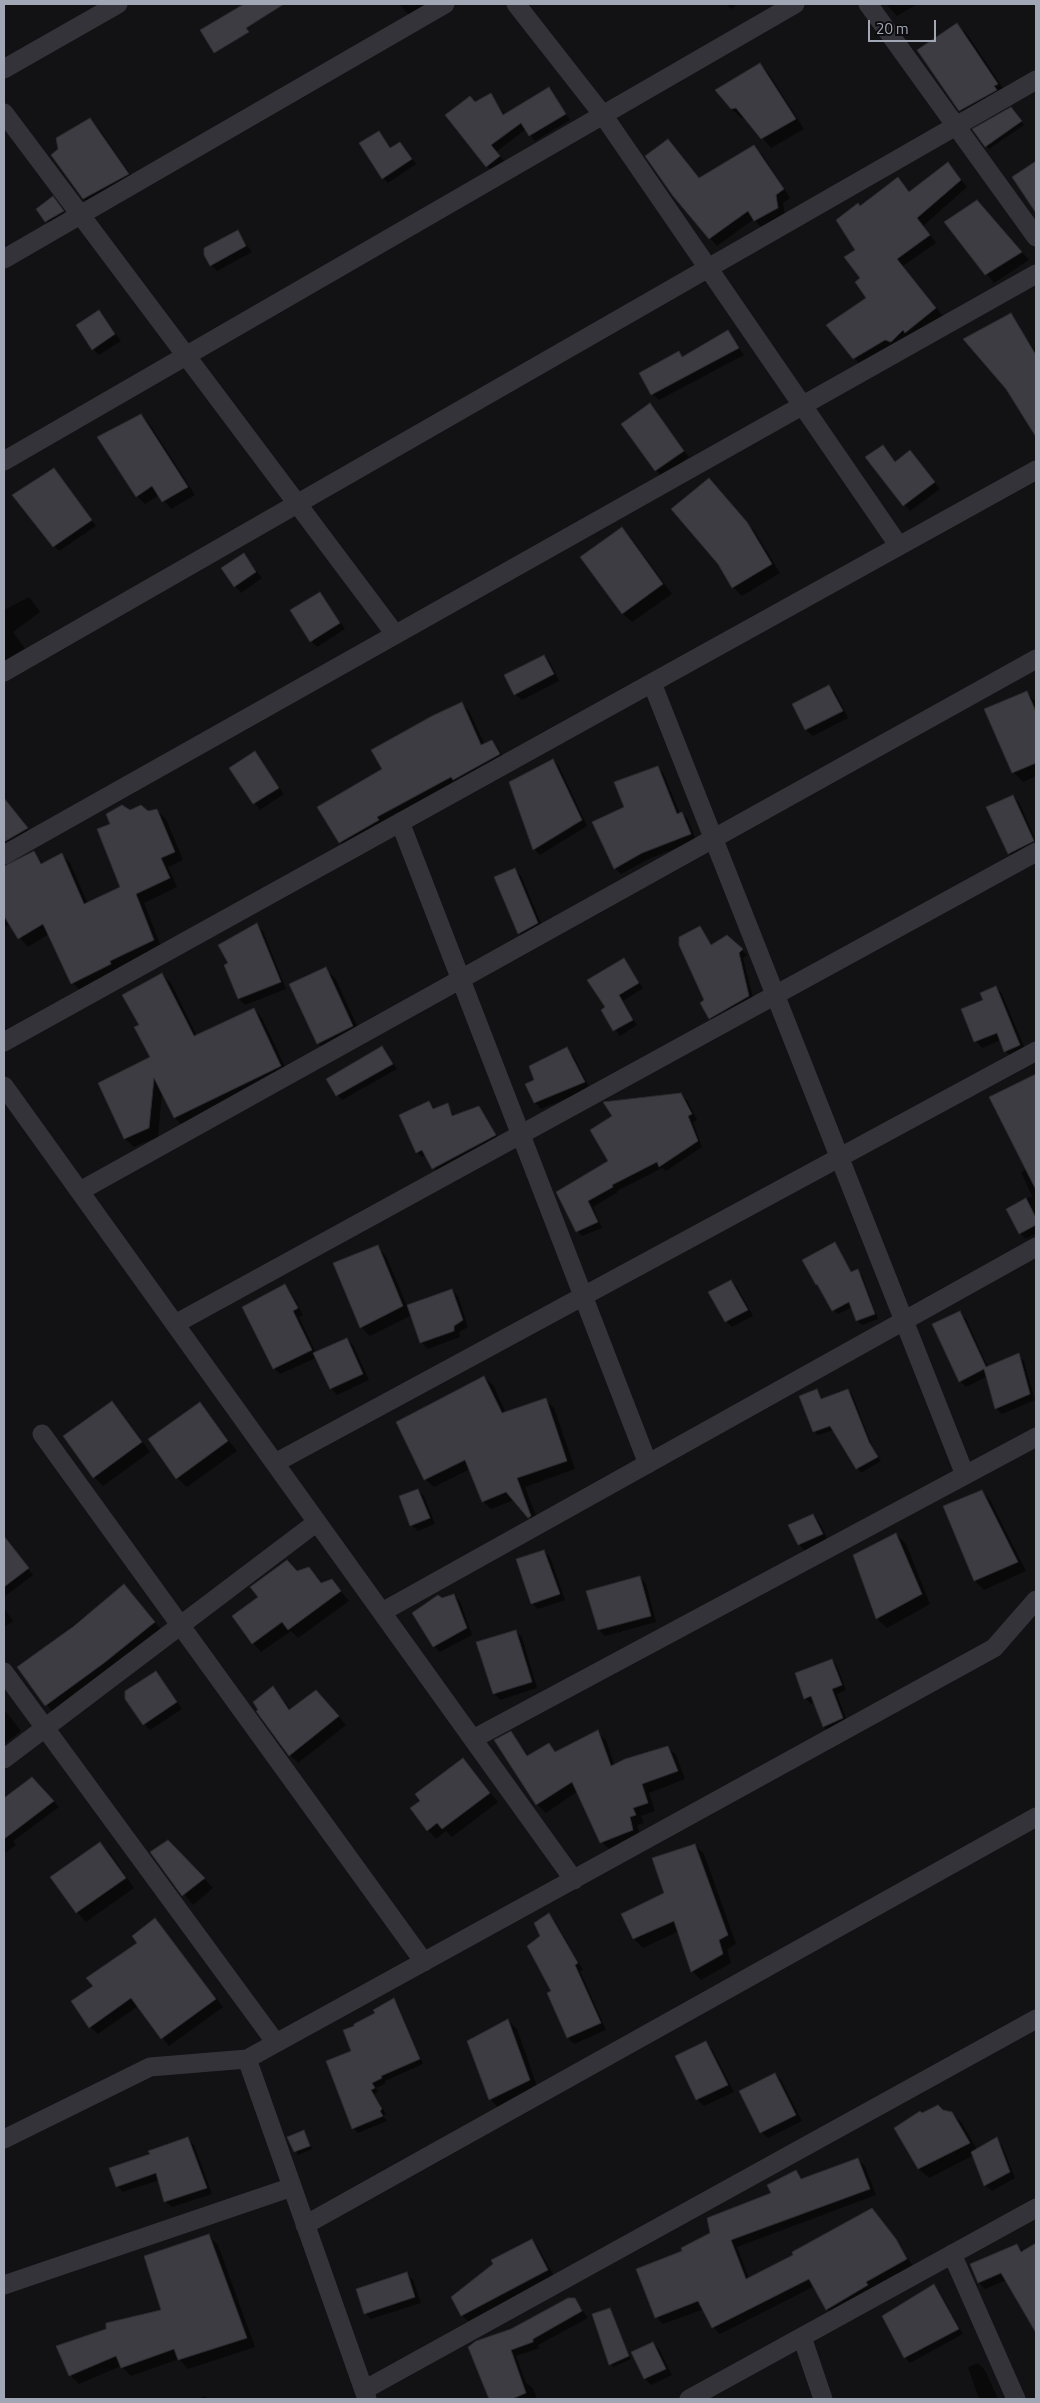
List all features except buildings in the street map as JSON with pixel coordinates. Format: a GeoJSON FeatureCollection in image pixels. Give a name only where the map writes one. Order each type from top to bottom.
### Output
{"type":"FeatureCollection","features":[{"type":"Feature","properties":{"kind":"street"},"geometry":{"type":"LineString","coordinates":[[4,69],[118,4]]}},
{"type":"Feature","properties":{"kind":"street"},"geometry":{"type":"LineString","coordinates":[[4,259],[445,4]]}},
{"type":"Feature","properties":{"kind":"street"},"geometry":{"type":"LineString","coordinates":[[516,4],[603,115],[899,546]]}},
{"type":"Feature","properties":{"kind":"street"},"geometry":{"type":"LineString","coordinates":[[4,461],[795,4]]}},
{"type":"Feature","properties":{"kind":"street"},"geometry":{"type":"LineString","coordinates":[[868,4],[1036,237]]}},
{"type":"Feature","properties":{"kind":"street"},"geometry":{"type":"LineString","coordinates":[[4,672],[1036,80]]}},
{"type":"Feature","properties":{"kind":"street"},"geometry":{"type":"LineString","coordinates":[[4,114],[395,634]]}},
{"type":"Feature","properties":{"kind":"street"},"geometry":{"type":"LineString","coordinates":[[4,855],[1036,274]]}},
{"type":"Feature","properties":{"kind":"street"},"geometry":{"type":"LineString","coordinates":[[4,1042],[1036,470]]}},
{"type":"Feature","properties":{"kind":"street"},"geometry":{"type":"LineString","coordinates":[[80,1191],[1036,659]]}},
{"type":"Feature","properties":{"kind":"street"},"geometry":{"type":"LineString","coordinates":[[652,683],[965,1475]]}},
{"type":"Feature","properties":{"kind":"street"},"geometry":{"type":"LineString","coordinates":[[400,822],[648,1464]]}},
{"type":"Feature","properties":{"kind":"street"},"geometry":{"type":"LineString","coordinates":[[175,1324],[1036,852]]}},
{"type":"Feature","properties":{"kind":"street"},"geometry":{"type":"LineString","coordinates":[[275,1463],[1036,1051]]}},
{"type":"Feature","properties":{"kind":"street"},"geometry":{"type":"LineString","coordinates":[[4,1086],[574,1880]]}},
{"type":"Feature","properties":{"kind":"street"},"geometry":{"type":"LineString","coordinates":[[382,1612],[1036,1247]]}},
{"type":"Feature","properties":{"kind":"street"},"geometry":{"type":"LineString","coordinates":[[42,1434],[424,1962]]}},
{"type":"Feature","properties":{"kind":"street"},"geometry":{"type":"LineString","coordinates":[[473,1739],[1036,1437]]}},
{"type":"Feature","properties":{"kind":"street"},"geometry":{"type":"LineString","coordinates":[[4,1759],[317,1522]]}},
{"type":"Feature","properties":{"kind":"street"},"geometry":{"type":"LineString","coordinates":[[4,2139],[150,2067],[247,2060],[994,1648],[1036,1600]]}},
{"type":"Feature","properties":{"kind":"street"},"geometry":{"type":"LineString","coordinates":[[4,1672],[276,2043]]}},
{"type":"Feature","properties":{"kind":"street"},"geometry":{"type":"LineString","coordinates":[[305,2225],[1036,1817]]}},
{"type":"Feature","properties":{"kind":"street"},"geometry":{"type":"LineString","coordinates":[[247,2060],[365,2395],[1036,2019]]}},
{"type":"Feature","properties":{"kind":"street"},"geometry":{"type":"LineString","coordinates":[[4,2285],[292,2187]]}},
{"type":"Feature","properties":{"kind":"street"},"geometry":{"type":"LineString","coordinates":[[689,2399],[1036,2208]]}},
{"type":"Feature","properties":{"kind":"street"},"geometry":{"type":"LineString","coordinates":[[952,2254],[1016,2399]]}},
{"type":"Feature","properties":{"kind":"street"},"geometry":{"type":"LineString","coordinates":[[802,2337],[823,2399]]}}]}
